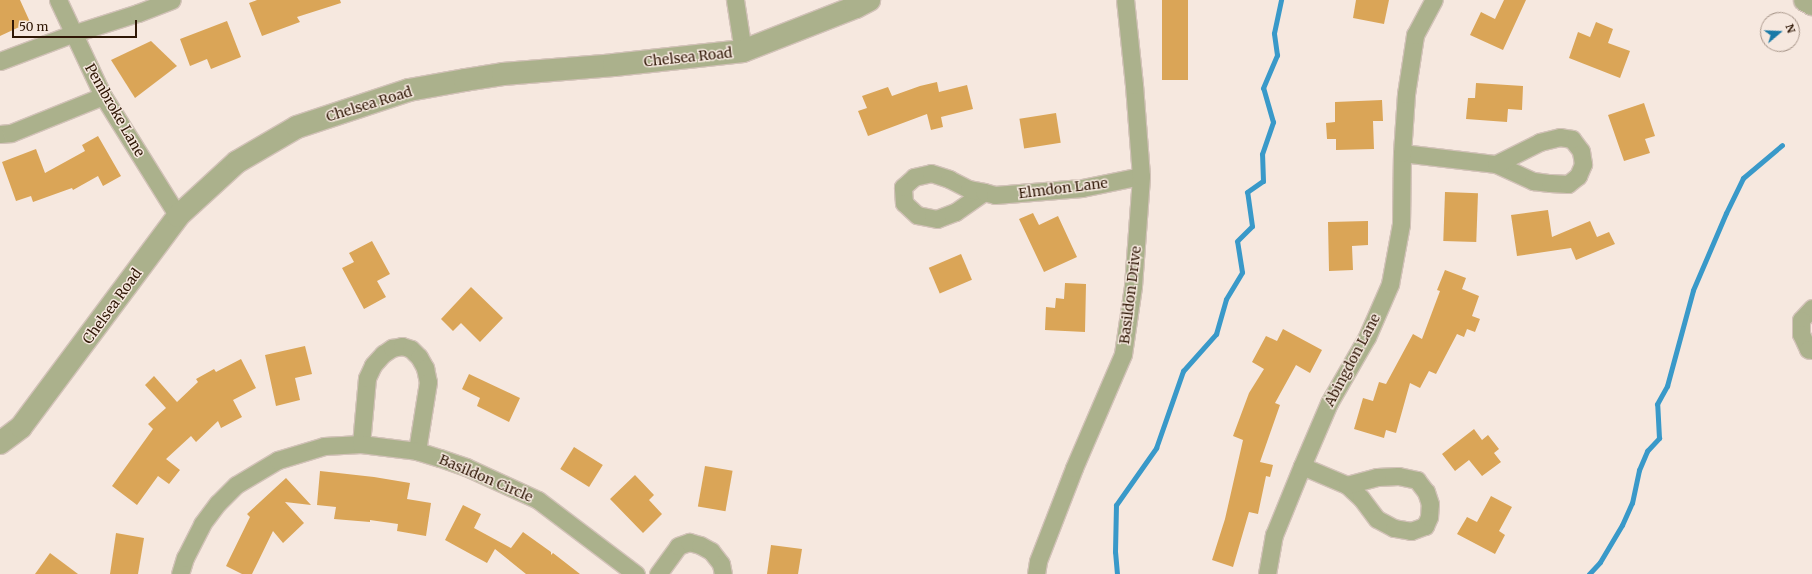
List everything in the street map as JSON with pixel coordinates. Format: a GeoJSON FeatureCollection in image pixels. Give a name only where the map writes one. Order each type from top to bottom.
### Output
{"type":"FeatureCollection","features":[{"type":"Feature","properties":{"kind":"street","name":"Pembroke Lane"},"geometry":{"type":"LineString","coordinates":[[58,0],[72,34],[103,96],[178,216]]}},
{"type":"Feature","properties":{"kind":"street"},"geometry":{"type":"LineString","coordinates":[[0,61],[72,34],[138,13],[172,0]]}},
{"type":"Feature","properties":{"kind":"street"},"geometry":{"type":"LineString","coordinates":[[735,0],[743,51]]}},
{"type":"Feature","properties":{"kind":"street","name":"Chelsea Road"},"geometry":{"type":"LineString","coordinates":[[0,443],[21,427],[178,216],[237,162],[297,127],[409,90],[503,74],[614,65],[743,51],[856,7],[869,0]]}},
{"type":"Feature","properties":{"kind":"street","name":"Basildon Drive"},"geometry":{"type":"LineString","coordinates":[[1036,574],[1038,561],[1074,468],[1123,354],[1133,286],[1141,176],[1134,85],[1124,0]]}},
{"type":"Feature","properties":{"kind":"street","name":"Abingdon Lane"},"geometry":{"type":"LineString","coordinates":[[1267,574],[1274,535],[1302,466],[1329,403],[1367,337],[1390,284],[1401,224],[1402,153],[1406,94],[1415,35],[1434,0]]}},
{"type":"Feature","properties":{"kind":"street"},"geometry":{"type":"LineString","coordinates":[[1804,0],[1812,4]]}},
{"type":"Feature","properties":{"kind":"street"},"geometry":{"type":"LineString","coordinates":[[0,134],[11,133],[103,96]]}},
{"type":"Feature","properties":{"kind":"street"},"geometry":{"type":"LineString","coordinates":[[1402,153],[1496,164]]}},
{"type":"Feature","properties":{"kind":"street","name":"Elmdon Lane"},"geometry":{"type":"LineString","coordinates":[[984,192],[996,195],[1082,188],[1141,176]]}},
{"type":"Feature","properties":{"kind":"street"},"geometry":{"type":"LineString","coordinates":[[1812,308],[1801,320],[1801,334],[1808,348],[1812,350]]}},
{"type":"Feature","properties":{"kind":"street"},"geometry":{"type":"LineString","coordinates":[[361,444],[367,378],[373,365],[382,354],[392,348],[402,346],[411,348],[419,357],[425,368],[428,382],[417,451]]}},
{"type":"Feature","properties":{"kind":"street","name":"Basildon Circle"},"geometry":{"type":"LineString","coordinates":[[180,574],[185,558],[202,524],[236,485],[278,460],[324,446],[361,444],[417,451],[466,467],[538,500],[636,574]]}},
{"type":"Feature","properties":{"kind":"street"},"geometry":{"type":"LineString","coordinates":[[1302,466],[1347,485],[1361,498],[1377,519],[1394,528],[1411,531],[1425,526],[1429,517],[1430,504],[1426,492],[1417,480],[1398,476],[1377,477],[1347,485]]}},
{"type":"Feature","properties":{"kind":"street"},"geometry":{"type":"LineString","coordinates":[[658,574],[678,546],[689,542],[700,545],[711,552],[721,564],[723,574]]}},
{"type":"Feature","properties":{"kind":"building"},"geometry":{"type":"Polygon","coordinates":[[[0,0],[20,0],[30,22],[0,36],[0,0]]]}},
{"type":"Feature","properties":{"kind":"building"},"geometry":{"type":"Polygon","coordinates":[[[257,0],[340,0],[341,3],[297,17],[300,22],[262,36],[249,3],[257,0]]]}},
{"type":"Feature","properties":{"kind":"building"},"geometry":{"type":"Polygon","coordinates":[[[1162,0],[1188,0],[1188,80],[1162,80],[1162,0]]]}},
{"type":"Feature","properties":{"kind":"building"},"geometry":{"type":"Polygon","coordinates":[[[1356,0],[1389,0],[1384,24],[1353,18],[1356,0]]]}},
{"type":"Feature","properties":{"kind":"building"},"geometry":{"type":"Polygon","coordinates":[[[1504,0],[1526,0],[1503,50],[1470,35],[1481,12],[1495,19],[1504,0]]]}},
{"type":"Feature","properties":{"kind":"building"},"geometry":{"type":"Polygon","coordinates":[[[227,21],[241,57],[211,69],[207,59],[190,66],[180,39],[227,21]]]}},
{"type":"Feature","properties":{"kind":"building"},"geometry":{"type":"Polygon","coordinates":[[[1596,22],[1613,29],[1608,43],[1630,51],[1620,78],[1569,58],[1578,32],[1590,37],[1596,22]]]}},
{"type":"Feature","properties":{"kind":"building"},"geometry":{"type":"Polygon","coordinates":[[[151,41],[177,66],[135,98],[111,60],[151,41]]]}},
{"type":"Feature","properties":{"kind":"building"},"geometry":{"type":"Polygon","coordinates":[[[937,82],[939,92],[967,85],[973,109],[941,117],[943,127],[931,130],[927,114],[868,136],[858,111],[867,108],[862,96],[888,87],[892,96],[920,86],[937,82]]]}},
{"type":"Feature","properties":{"kind":"building"},"geometry":{"type":"Polygon","coordinates":[[[1476,83],[1523,86],[1522,110],[1508,109],[1507,122],[1466,119],[1468,98],[1475,98],[1476,83]]]}},
{"type":"Feature","properties":{"kind":"building"},"geometry":{"type":"Polygon","coordinates":[[[1382,100],[1383,121],[1373,121],[1374,149],[1336,150],[1336,139],[1327,139],[1326,123],[1335,122],[1335,102],[1382,100]]]}},
{"type":"Feature","properties":{"kind":"building"},"geometry":{"type":"Polygon","coordinates":[[[1644,103],[1655,136],[1645,139],[1650,153],[1624,161],[1608,115],[1644,103]]]}},
{"type":"Feature","properties":{"kind":"building"},"geometry":{"type":"Polygon","coordinates":[[[1056,113],[1061,143],[1024,148],[1019,119],[1056,113]]]}},
{"type":"Feature","properties":{"kind":"building"},"geometry":{"type":"Polygon","coordinates":[[[98,136],[121,176],[103,186],[98,176],[73,190],[72,188],[33,202],[31,196],[16,201],[2,162],[36,149],[45,173],[85,151],[82,145],[98,136]]]}},
{"type":"Feature","properties":{"kind":"building"},"geometry":{"type":"Polygon","coordinates":[[[1445,192],[1478,193],[1476,242],[1443,241],[1445,192]]]}},
{"type":"Feature","properties":{"kind":"building"},"geometry":{"type":"Polygon","coordinates":[[[1548,210],[1552,237],[1590,221],[1597,237],[1609,232],[1615,244],[1576,260],[1571,248],[1517,256],[1511,215],[1548,210]]]}},
{"type":"Feature","properties":{"kind":"building"},"geometry":{"type":"Polygon","coordinates":[[[1033,213],[1039,225],[1058,216],[1077,257],[1044,272],[1019,219],[1033,213]]]}},
{"type":"Feature","properties":{"kind":"building"},"geometry":{"type":"Polygon","coordinates":[[[1368,221],[1368,245],[1352,246],[1353,270],[1329,271],[1328,222],[1368,221]]]}},
{"type":"Feature","properties":{"kind":"building"},"geometry":{"type":"Polygon","coordinates":[[[372,241],[390,274],[377,281],[386,297],[364,309],[342,268],[354,262],[349,253],[372,241]]]}},
{"type":"Feature","properties":{"kind":"building"},"geometry":{"type":"Polygon","coordinates":[[[961,254],[972,280],[940,293],[929,268],[961,254]]]}},
{"type":"Feature","properties":{"kind":"building"},"geometry":{"type":"Polygon","coordinates":[[[1445,270],[1466,278],[1462,289],[1479,296],[1472,316],[1480,319],[1475,332],[1467,329],[1464,337],[1457,334],[1436,374],[1429,371],[1420,388],[1410,383],[1396,433],[1386,430],[1384,438],[1354,429],[1363,398],[1373,401],[1379,382],[1386,384],[1413,334],[1422,339],[1440,291],[1437,290],[1445,270]]]}},
{"type":"Feature","properties":{"kind":"building"},"geometry":{"type":"Polygon","coordinates":[[[1065,283],[1086,284],[1085,332],[1045,330],[1046,307],[1055,308],[1056,298],[1064,299],[1065,283]]]}},
{"type":"Feature","properties":{"kind":"building"},"geometry":{"type":"Polygon","coordinates":[[[471,287],[503,318],[480,342],[461,323],[453,331],[441,319],[471,287]]]}},
{"type":"Feature","properties":{"kind":"building"},"geometry":{"type":"Polygon","coordinates":[[[1283,329],[1322,350],[1310,373],[1296,365],[1275,403],[1280,405],[1260,462],[1273,465],[1270,477],[1266,476],[1258,514],[1249,512],[1233,567],[1212,560],[1225,519],[1243,440],[1233,436],[1249,393],[1264,369],[1252,362],[1266,336],[1277,341],[1283,329]]]}},
{"type":"Feature","properties":{"kind":"building"},"geometry":{"type":"Polygon","coordinates":[[[305,346],[312,374],[295,378],[300,400],[276,406],[265,355],[305,346]]]}},
{"type":"Feature","properties":{"kind":"building"},"geometry":{"type":"Polygon","coordinates":[[[241,359],[256,388],[233,400],[242,417],[221,428],[218,421],[196,442],[191,436],[166,459],[180,470],[169,484],[158,476],[137,505],[112,486],[153,429],[148,424],[166,408],[145,385],[154,376],[177,402],[198,382],[196,379],[214,369],[216,372],[241,359]]]}},
{"type":"Feature","properties":{"kind":"building"},"geometry":{"type":"Polygon","coordinates":[[[469,374],[520,398],[509,422],[477,406],[480,398],[462,389],[469,374]]]}},
{"type":"Feature","properties":{"kind":"building"},"geometry":{"type":"Polygon","coordinates":[[[1474,429],[1482,440],[1488,435],[1499,449],[1494,453],[1501,462],[1482,476],[1469,460],[1455,471],[1442,454],[1474,429]]]}},
{"type":"Feature","properties":{"kind":"building"},"geometry":{"type":"Polygon","coordinates":[[[574,447],[603,465],[589,487],[560,469],[574,447]]]}},
{"type":"Feature","properties":{"kind":"building"},"geometry":{"type":"Polygon","coordinates":[[[705,466],[733,471],[725,511],[698,506],[705,466]]]}},
{"type":"Feature","properties":{"kind":"building"},"geometry":{"type":"Polygon","coordinates":[[[320,471],[410,483],[407,499],[431,503],[426,536],[397,531],[398,524],[370,520],[370,522],[334,519],[336,507],[317,505],[320,471]]]}},
{"type":"Feature","properties":{"kind":"building"},"geometry":{"type":"Polygon","coordinates":[[[635,475],[654,495],[649,500],[662,514],[643,533],[610,499],[635,475]]]}},
{"type":"Feature","properties":{"kind":"building"},"geometry":{"type":"Polygon","coordinates":[[[286,478],[311,505],[285,502],[304,523],[283,543],[273,531],[252,574],[242,574],[226,566],[250,517],[247,514],[286,478]]]}},
{"type":"Feature","properties":{"kind":"building"},"geometry":{"type":"Polygon","coordinates":[[[1491,496],[1512,507],[1499,531],[1505,535],[1495,554],[1457,534],[1467,517],[1477,522],[1491,496]]]}},
{"type":"Feature","properties":{"kind":"building"},"geometry":{"type":"Polygon","coordinates":[[[463,505],[481,514],[474,528],[511,548],[523,532],[551,552],[551,555],[553,553],[580,574],[526,574],[495,549],[487,563],[445,540],[463,505]]]}},
{"type":"Feature","properties":{"kind":"building"},"geometry":{"type":"Polygon","coordinates":[[[116,533],[144,538],[138,574],[110,574],[116,533]]]}},
{"type":"Feature","properties":{"kind":"building"},"geometry":{"type":"Polygon","coordinates":[[[771,545],[802,549],[798,574],[767,574],[771,545]]]}},
{"type":"Feature","properties":{"kind":"building"},"geometry":{"type":"Polygon","coordinates":[[[50,553],[78,574],[35,574],[50,553]]]}},
{"type":"Feature","properties":{"kind":"waterway"},"geometry":{"type":"LineString","coordinates":[[1117,574],[1115,552],[1116,505],[1156,448],[1183,371],[1216,334],[1226,299],[1242,272],[1237,241],[1252,226],[1247,192],[1263,181],[1262,154],[1273,122],[1263,88],[1277,55],[1274,33],[1281,0]]}},
{"type":"Feature","properties":{"kind":"waterway"},"geometry":{"type":"LineString","coordinates":[[1589,574],[1600,562],[1622,525],[1632,503],[1639,470],[1647,451],[1659,438],[1657,404],[1667,386],[1693,290],[1726,213],[1743,178],[1782,145]]}}]}
